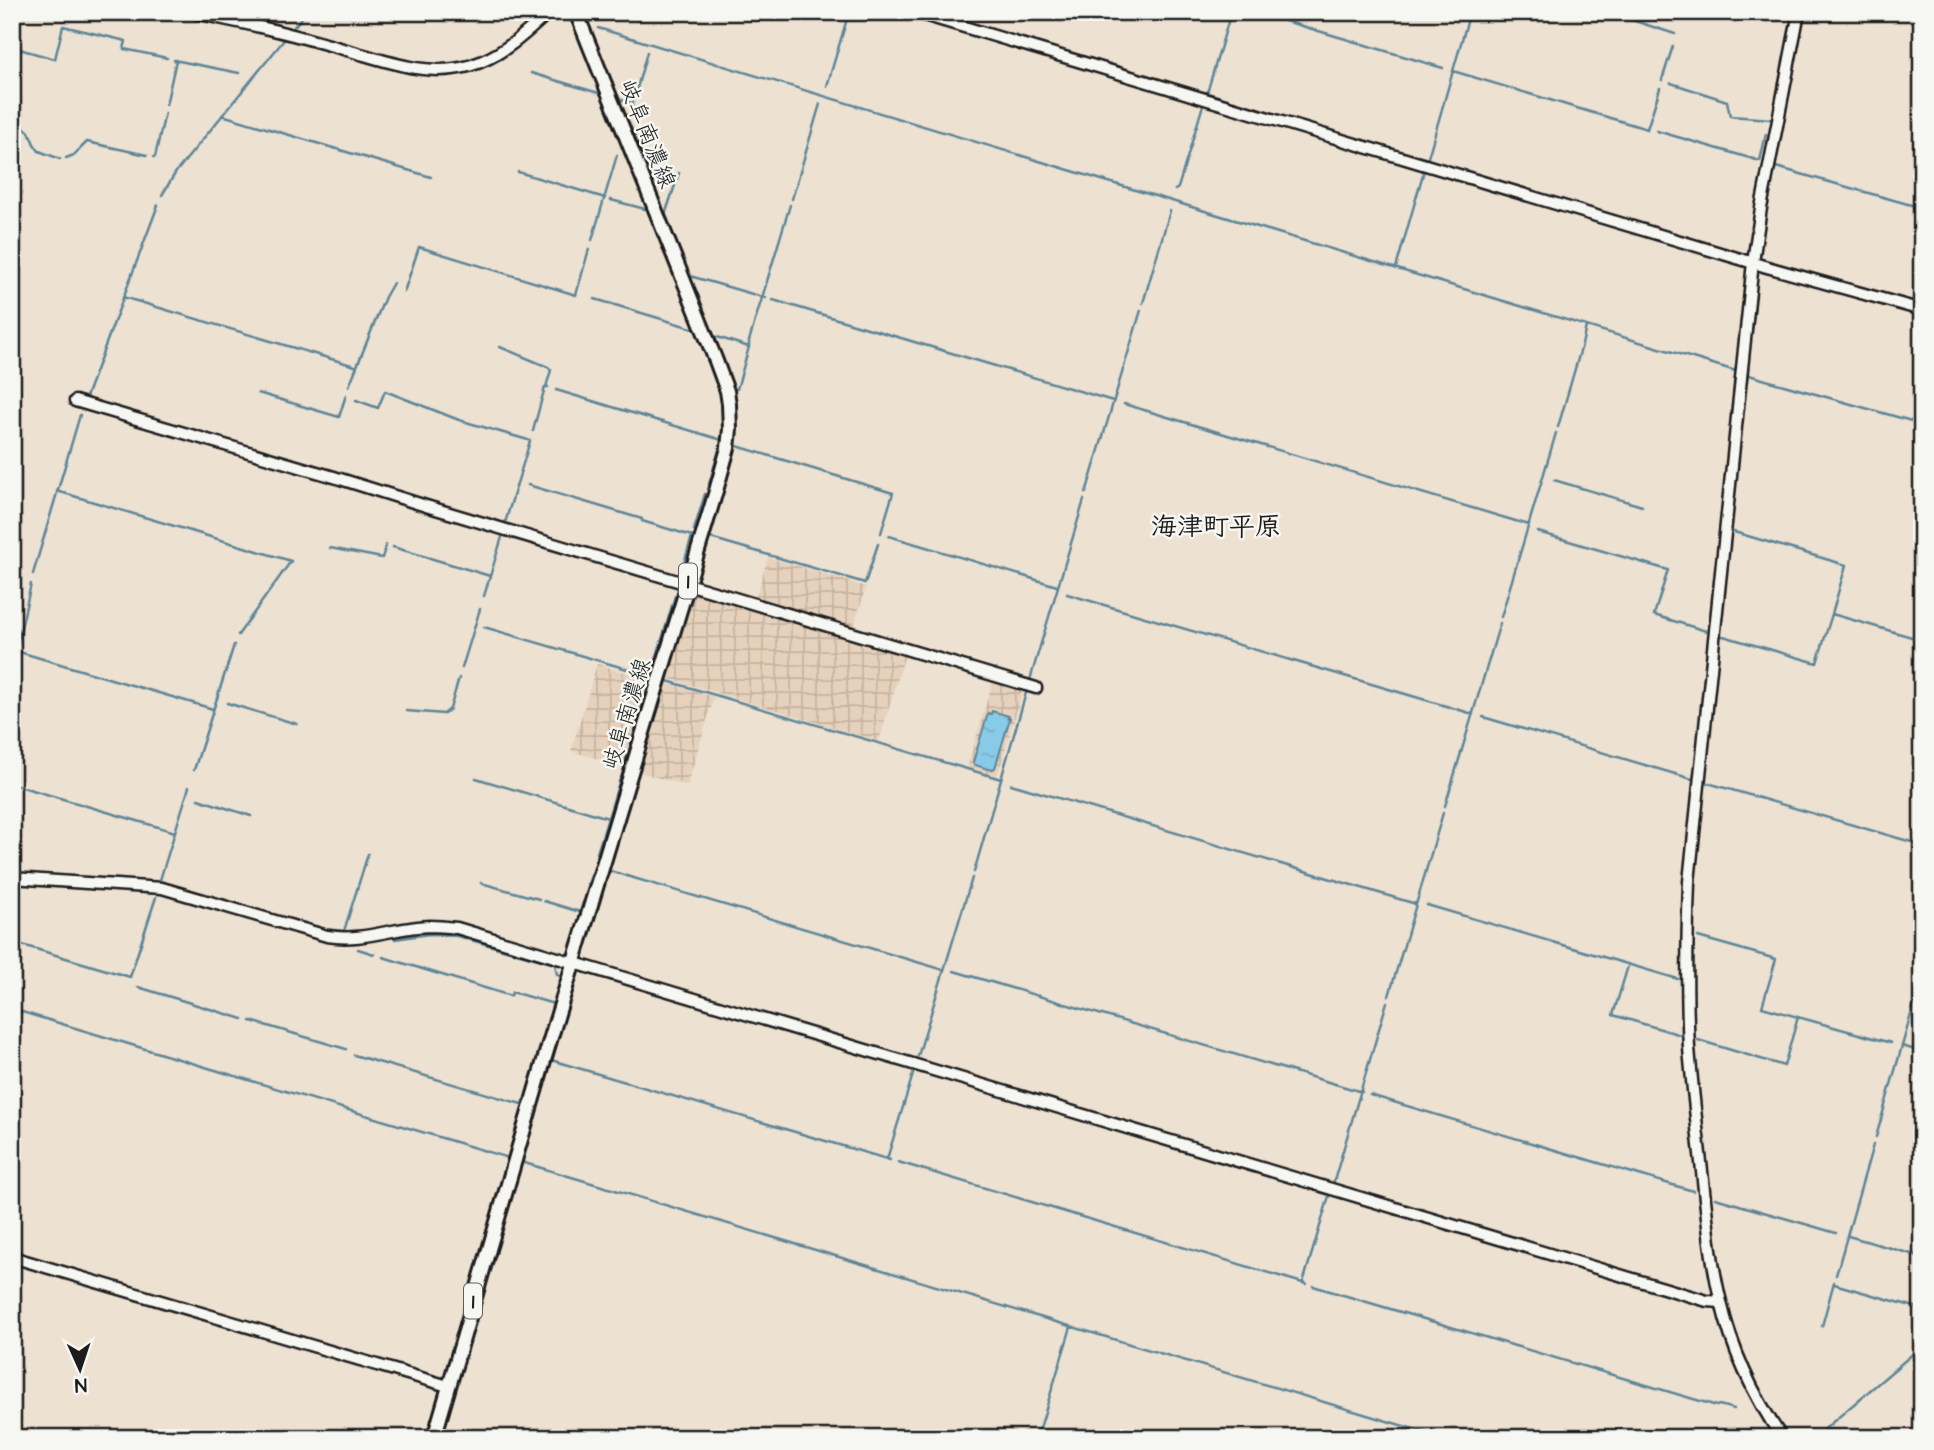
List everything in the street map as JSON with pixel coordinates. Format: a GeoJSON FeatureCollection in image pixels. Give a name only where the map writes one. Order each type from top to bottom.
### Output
{"type":"FeatureCollection","features":[{"type":"Feature","properties":{"kind":"main road","name":"岐阜南濃線"},"geometry":{"type":"LineString","coordinates":[[434,1438],[728,448],[730,429],[729,404],[716,361],[576,12]]}},
{"type":"Feature","properties":{"kind":"street"},"geometry":{"type":"LineString","coordinates":[[191,12],[430,71],[457,69],[490,57],[513,43],[549,12]]}},
{"type":"Feature","properties":{"kind":"street"},"geometry":{"type":"LineString","coordinates":[[914,12],[1752,262],[1922,310]]}},
{"type":"Feature","properties":{"kind":"street"},"geometry":{"type":"LineString","coordinates":[[1778,1435],[1742,1363],[1721,1303],[1707,1214],[1691,1062],[1687,972],[1693,842],[1752,262],[1799,12]]}},
{"type":"Feature","properties":{"kind":"street"},"geometry":{"type":"LineString","coordinates":[[75,401],[1035,688]]}},
{"type":"Feature","properties":{"kind":"street"},"geometry":{"type":"LineString","coordinates":[[12,878],[162,888],[343,939],[429,926],[457,928],[1721,1303]]}},
{"type":"Feature","properties":{"kind":"street"},"geometry":{"type":"LineString","coordinates":[[12,1258],[448,1386]]}},
{"type":"Feature","properties":{"kind":"shaded area"},"geometry":{"type":"Polygon","coordinates":[[[768,557],[866,587],[854,626],[851,629],[755,600],[768,557]]]}},
{"type":"Feature","properties":{"kind":"shaded area"},"geometry":{"type":"Polygon","coordinates":[[[692,591],[905,655],[879,741],[664,677],[692,591]]]}},
{"type":"Feature","properties":{"kind":"shaded area"},"geometry":{"type":"Polygon","coordinates":[[[597,664],[648,679],[622,766],[571,751],[597,664]]]}},
{"type":"Feature","properties":{"kind":"shaded area"},"geometry":{"type":"Polygon","coordinates":[[[993,681],[1023,690],[997,777],[967,768],[993,681]]]}},
{"type":"Feature","properties":{"kind":"shaded area"},"geometry":{"type":"Polygon","coordinates":[[[663,682],[714,697],[687,786],[636,771],[663,682]]]}},
{"type":"Feature","properties":{"kind":"water"},"geometry":{"type":"Polygon","coordinates":[[[992,711],[1010,718],[995,768],[991,770],[973,762],[988,713],[991,714],[992,711]]]}},
{"type":"Feature","properties":{"kind":"waterway"},"geometry":{"type":"LineString","coordinates":[[294,27],[306,12]]}},
{"type":"Feature","properties":{"kind":"waterway"},"geometry":{"type":"LineString","coordinates":[[827,86],[849,12]]}},
{"type":"Feature","properties":{"kind":"waterway"},"geometry":{"type":"LineString","coordinates":[[1207,93],[1231,12]]}},
{"type":"Feature","properties":{"kind":"waterway"},"geometry":{"type":"LineString","coordinates":[[1255,12],[1443,68]]}},
{"type":"Feature","properties":{"kind":"waterway"},"geometry":{"type":"LineString","coordinates":[[1427,161],[1470,12]]}},
{"type":"Feature","properties":{"kind":"waterway"},"geometry":{"type":"LineString","coordinates":[[1613,14],[1675,34]]}},
{"type":"Feature","properties":{"kind":"waterway"},"geometry":{"type":"LineString","coordinates":[[12,47],[55,59],[63,26],[126,41],[124,49],[167,58]]}},
{"type":"Feature","properties":{"kind":"waterway"},"geometry":{"type":"LineString","coordinates":[[598,28],[1759,378],[1922,424]]}},
{"type":"Feature","properties":{"kind":"waterway"},"geometry":{"type":"LineString","coordinates":[[162,195],[176,172],[284,40]]}},
{"type":"Feature","properties":{"kind":"waterway"},"geometry":{"type":"LineString","coordinates":[[1662,80],[1673,46]]}},
{"type":"Feature","properties":{"kind":"waterway"},"geometry":{"type":"LineString","coordinates":[[631,110],[647,52]]}},
{"type":"Feature","properties":{"kind":"waterway"},"geometry":{"type":"LineString","coordinates":[[174,60],[239,73]]}},
{"type":"Feature","properties":{"kind":"waterway"},"geometry":{"type":"LineString","coordinates":[[166,105],[176,60]]}},
{"type":"Feature","properties":{"kind":"waterway"},"geometry":{"type":"LineString","coordinates":[[1453,71],[1647,129],[1660,88]]}},
{"type":"Feature","properties":{"kind":"waterway"},"geometry":{"type":"LineString","coordinates":[[531,73],[602,94]]}},
{"type":"Feature","properties":{"kind":"waterway"},"geometry":{"type":"LineString","coordinates":[[1671,83],[1727,101],[1730,116],[1771,119]]}},
{"type":"Feature","properties":{"kind":"waterway"},"geometry":{"type":"LineString","coordinates":[[615,98],[632,103]]}},
{"type":"Feature","properties":{"kind":"waterway"},"geometry":{"type":"LineString","coordinates":[[792,199],[820,104]]}},
{"type":"Feature","properties":{"kind":"waterway"},"geometry":{"type":"LineString","coordinates":[[1175,190],[1178,188],[1203,105]]}},
{"type":"Feature","properties":{"kind":"waterway"},"geometry":{"type":"LineString","coordinates":[[154,157],[165,113]]}},
{"type":"Feature","properties":{"kind":"waterway"},"geometry":{"type":"LineString","coordinates":[[222,115],[431,177]]}},
{"type":"Feature","properties":{"kind":"waterway"},"geometry":{"type":"LineString","coordinates":[[12,116],[29,132],[39,151],[60,159]]}},
{"type":"Feature","properties":{"kind":"waterway"},"geometry":{"type":"LineString","coordinates":[[1657,131],[1760,161],[1766,134]]}},
{"type":"Feature","properties":{"kind":"waterway"},"geometry":{"type":"LineString","coordinates":[[66,158],[74,155],[87,142],[147,155]]}},
{"type":"Feature","properties":{"kind":"waterway"},"geometry":{"type":"LineString","coordinates":[[592,240],[617,155]]}},
{"type":"Feature","properties":{"kind":"waterway"},"geometry":{"type":"LineString","coordinates":[[1396,268],[1425,167]]}},
{"type":"Feature","properties":{"kind":"waterway"},"geometry":{"type":"LineString","coordinates":[[1776,167],[1922,208]]}},
{"type":"Feature","properties":{"kind":"waterway"},"geometry":{"type":"LineString","coordinates":[[518,172],[605,198]]}},
{"type":"Feature","properties":{"kind":"waterway"},"geometry":{"type":"LineString","coordinates":[[665,215],[679,173]]}},
{"type":"Feature","properties":{"kind":"waterway"},"geometry":{"type":"LineString","coordinates":[[611,200],[645,209]]}},
{"type":"Feature","properties":{"kind":"waterway"},"geometry":{"type":"LineString","coordinates":[[86,397],[158,205]]}},
{"type":"Feature","properties":{"kind":"waterway"},"geometry":{"type":"LineString","coordinates":[[737,389],[790,205]]}},
{"type":"Feature","properties":{"kind":"waterway"},"geometry":{"type":"LineString","coordinates":[[1143,303],[1170,211]]}},
{"type":"Feature","properties":{"kind":"waterway"},"geometry":{"type":"LineString","coordinates":[[404,292],[419,247],[576,295],[589,249]]}},
{"type":"Feature","properties":{"kind":"waterway"},"geometry":{"type":"LineString","coordinates":[[690,276],[766,298]]}},
{"type":"Feature","properties":{"kind":"waterway"},"geometry":{"type":"LineString","coordinates":[[349,386],[393,283]]}},
{"type":"Feature","properties":{"kind":"waterway"},"geometry":{"type":"LineString","coordinates":[[123,297],[355,366]]}},
{"type":"Feature","properties":{"kind":"waterway"},"geometry":{"type":"LineString","coordinates":[[595,299],[695,329]]}},
{"type":"Feature","properties":{"kind":"waterway"},"geometry":{"type":"LineString","coordinates":[[773,300],[1113,401]]}},
{"type":"Feature","properties":{"kind":"waterway"},"geometry":{"type":"LineString","coordinates":[[1086,493],[1141,310]]}},
{"type":"Feature","properties":{"kind":"waterway"},"geometry":{"type":"LineString","coordinates":[[1558,427],[1586,326]]}},
{"type":"Feature","properties":{"kind":"waterway"},"geometry":{"type":"LineString","coordinates":[[714,336],[749,347]]}},
{"type":"Feature","properties":{"kind":"waterway"},"geometry":{"type":"LineString","coordinates":[[500,347],[548,367],[551,370],[548,387]]}},
{"type":"Feature","properties":{"kind":"waterway"},"geometry":{"type":"LineString","coordinates":[[533,431],[545,387]]}},
{"type":"Feature","properties":{"kind":"waterway"},"geometry":{"type":"LineString","coordinates":[[556,390],[722,440]]}},
{"type":"Feature","properties":{"kind":"waterway"},"geometry":{"type":"LineString","coordinates":[[356,400],[378,408],[385,391],[459,420],[530,441],[505,523]]}},
{"type":"Feature","properties":{"kind":"waterway"},"geometry":{"type":"LineString","coordinates":[[258,393],[339,417],[346,395]]}},
{"type":"Feature","properties":{"kind":"waterway"},"geometry":{"type":"LineString","coordinates":[[1124,404],[1529,525]]}},
{"type":"Feature","properties":{"kind":"waterway"},"geometry":{"type":"LineString","coordinates":[[33,574],[80,415]]}},
{"type":"Feature","properties":{"kind":"waterway"},"geometry":{"type":"LineString","coordinates":[[1501,617],[1556,433]]}},
{"type":"Feature","properties":{"kind":"waterway"},"geometry":{"type":"LineString","coordinates":[[709,484],[722,440]]}},
{"type":"Feature","properties":{"kind":"waterway"},"geometry":{"type":"LineString","coordinates":[[737,446],[893,493],[881,533]]}},
{"type":"Feature","properties":{"kind":"waterway"},"geometry":{"type":"LineString","coordinates":[[1554,480],[1642,506]]}},
{"type":"Feature","properties":{"kind":"waterway"},"geometry":{"type":"LineString","coordinates":[[528,485],[692,536],[682,570]]}},
{"type":"Feature","properties":{"kind":"waterway"},"geometry":{"type":"LineString","coordinates":[[57,491],[291,561],[238,635]]}},
{"type":"Feature","properties":{"kind":"waterway"},"geometry":{"type":"LineString","coordinates":[[694,530],[705,494]]}},
{"type":"Feature","properties":{"kind":"waterway"},"geometry":{"type":"LineString","coordinates":[[1030,680],[1084,500]]}},
{"type":"Feature","properties":{"kind":"waterway"},"geometry":{"type":"LineString","coordinates":[[1538,532],[1668,570],[1654,615],[1706,631]]}},
{"type":"Feature","properties":{"kind":"waterway"},"geometry":{"type":"LineString","coordinates":[[1734,532],[1846,565],[1832,614],[1922,640]]}},
{"type":"Feature","properties":{"kind":"waterway"},"geometry":{"type":"LineString","coordinates":[[889,536],[1057,586]]}},
{"type":"Feature","properties":{"kind":"waterway"},"geometry":{"type":"LineString","coordinates":[[484,596],[502,537]]}},
{"type":"Feature","properties":{"kind":"waterway"},"geometry":{"type":"LineString","coordinates":[[707,537],[865,583],[878,544]]}},
{"type":"Feature","properties":{"kind":"waterway"},"geometry":{"type":"LineString","coordinates":[[330,548],[382,558],[386,545]]}},
{"type":"Feature","properties":{"kind":"waterway"},"geometry":{"type":"LineString","coordinates":[[393,547],[490,576]]}},
{"type":"Feature","properties":{"kind":"waterway"},"geometry":{"type":"LineString","coordinates":[[12,668],[31,584]]}},
{"type":"Feature","properties":{"kind":"waterway"},"geometry":{"type":"LineString","coordinates":[[1067,594],[1473,714]]}},
{"type":"Feature","properties":{"kind":"waterway"},"geometry":{"type":"LineString","coordinates":[[625,763],[675,596]]}},
{"type":"Feature","properties":{"kind":"waterway"},"geometry":{"type":"LineString","coordinates":[[462,668],[480,609]]}},
{"type":"Feature","properties":{"kind":"waterway"},"geometry":{"type":"LineString","coordinates":[[1723,636],[1817,663],[1832,614]]}},
{"type":"Feature","properties":{"kind":"waterway"},"geometry":{"type":"LineString","coordinates":[[1445,806],[1500,623]]}},
{"type":"Feature","properties":{"kind":"waterway"},"geometry":{"type":"LineString","coordinates":[[484,627],[651,676]]}},
{"type":"Feature","properties":{"kind":"waterway"},"geometry":{"type":"LineString","coordinates":[[194,770],[234,645]]}},
{"type":"Feature","properties":{"kind":"waterway"},"geometry":{"type":"LineString","coordinates":[[16,651],[213,709]]}},
{"type":"Feature","properties":{"kind":"waterway"},"geometry":{"type":"LineString","coordinates":[[406,711],[444,714],[450,709],[459,678]]}},
{"type":"Feature","properties":{"kind":"waterway"},"geometry":{"type":"LineString","coordinates":[[664,680],[1001,779]]}},
{"type":"Feature","properties":{"kind":"waterway"},"geometry":{"type":"LineString","coordinates":[[974,872],[1026,693]]}},
{"type":"Feature","properties":{"kind":"waterway"},"geometry":{"type":"LineString","coordinates":[[227,703],[297,724]]}},
{"type":"Feature","properties":{"kind":"waterway"},"geometry":{"type":"LineString","coordinates":[[1483,717],[1692,779]]}},
{"type":"Feature","properties":{"kind":"waterway"},"geometry":{"type":"LineString","coordinates":[[476,778],[608,818]]}},
{"type":"Feature","properties":{"kind":"waterway"},"geometry":{"type":"LineString","coordinates":[[597,853],[620,779]]}},
{"type":"Feature","properties":{"kind":"waterway"},"geometry":{"type":"LineString","coordinates":[[1708,783],[1922,845]]}},
{"type":"Feature","properties":{"kind":"waterway"},"geometry":{"type":"LineString","coordinates":[[12,784],[175,832]]}},
{"type":"Feature","properties":{"kind":"waterway"},"geometry":{"type":"LineString","coordinates":[[1011,784],[1416,904]]}},
{"type":"Feature","properties":{"kind":"waterway"},"geometry":{"type":"LineString","coordinates":[[160,880],[189,787]]}},
{"type":"Feature","properties":{"kind":"waterway"},"geometry":{"type":"LineString","coordinates":[[198,799],[251,816]]}},
{"type":"Feature","properties":{"kind":"waterway"},"geometry":{"type":"LineString","coordinates":[[1389,996],[1443,813]]}},
{"type":"Feature","properties":{"kind":"waterway"},"geometry":{"type":"LineString","coordinates":[[287,918],[325,929],[344,931],[368,854]]}},
{"type":"Feature","properties":{"kind":"waterway"},"geometry":{"type":"LineString","coordinates":[[610,871],[944,970]]}},
{"type":"Feature","properties":{"kind":"waterway"},"geometry":{"type":"LineString","coordinates":[[588,884],[592,873]]}},
{"type":"Feature","properties":{"kind":"waterway"},"geometry":{"type":"LineString","coordinates":[[918,1056],[972,878]]}},
{"type":"Feature","properties":{"kind":"waterway"},"geometry":{"type":"LineString","coordinates":[[481,883],[539,899]]}},
{"type":"Feature","properties":{"kind":"waterway"},"geometry":{"type":"LineString","coordinates":[[176,886],[204,894]]}},
{"type":"Feature","properties":{"kind":"waterway"},"geometry":{"type":"LineString","coordinates":[[12,942],[130,977],[156,897]]}},
{"type":"Feature","properties":{"kind":"waterway"},"geometry":{"type":"LineString","coordinates":[[544,901],[580,912],[583,902]]}},
{"type":"Feature","properties":{"kind":"waterway"},"geometry":{"type":"LineString","coordinates":[[1427,905],[1678,979]]}},
{"type":"Feature","properties":{"kind":"waterway"},"geometry":{"type":"LineString","coordinates":[[257,910],[272,914]]}},
{"type":"Feature","properties":{"kind":"waterway"},"geometry":{"type":"LineString","coordinates":[[383,957],[511,996],[512,992],[554,1004],[562,978],[557,974],[555,964],[457,936],[429,934],[395,939]]}},
{"type":"Feature","properties":{"kind":"waterway"},"geometry":{"type":"LineString","coordinates":[[1698,937],[1776,959],[1762,1007],[1891,1043]]}},
{"type":"Feature","properties":{"kind":"waterway"},"geometry":{"type":"LineString","coordinates":[[358,949],[374,954]]}},
{"type":"Feature","properties":{"kind":"waterway"},"geometry":{"type":"LineString","coordinates":[[1628,966],[1613,1015],[1681,1035]]}},
{"type":"Feature","properties":{"kind":"waterway"},"geometry":{"type":"LineString","coordinates":[[954,971],[1362,1092]]}},
{"type":"Feature","properties":{"kind":"waterway"},"geometry":{"type":"LineString","coordinates":[[1876,1137],[1922,976]]}},
{"type":"Feature","properties":{"kind":"waterway"},"geometry":{"type":"LineString","coordinates":[[138,987],[243,1019]]}},
{"type":"Feature","properties":{"kind":"waterway"},"geometry":{"type":"LineString","coordinates":[[1334,1181],[1387,1002]]}},
{"type":"Feature","properties":{"kind":"waterway"},"geometry":{"type":"LineString","coordinates":[[12,1009],[512,1159]]}},
{"type":"Feature","properties":{"kind":"waterway"},"geometry":{"type":"LineString","coordinates":[[1698,1040],[1784,1066],[1798,1017]]}},
{"type":"Feature","properties":{"kind":"waterway"},"geometry":{"type":"LineString","coordinates":[[251,1021],[346,1049]]}},
{"type":"Feature","properties":{"kind":"waterway"},"geometry":{"type":"LineString","coordinates":[[1902,1046],[1922,1052]]}},
{"type":"Feature","properties":{"kind":"waterway"},"geometry":{"type":"LineString","coordinates":[[354,1055],[525,1105]]}},
{"type":"Feature","properties":{"kind":"waterway"},"geometry":{"type":"LineString","coordinates":[[551,1060],[890,1160]]}},
{"type":"Feature","properties":{"kind":"waterway"},"geometry":{"type":"LineString","coordinates":[[887,1159],[914,1071]]}},
{"type":"Feature","properties":{"kind":"waterway"},"geometry":{"type":"LineString","coordinates":[[1370,1095],[1693,1191]]}},
{"type":"Feature","properties":{"kind":"waterway"},"geometry":{"type":"LineString","coordinates":[[1836,1275],[1873,1145]]}},
{"type":"Feature","properties":{"kind":"waterway"},"geometry":{"type":"LineString","coordinates":[[518,1161],[1444,1438]]}},
{"type":"Feature","properties":{"kind":"waterway"},"geometry":{"type":"LineString","coordinates":[[898,1162],[1306,1284]]}},
{"type":"Feature","properties":{"kind":"waterway"},"geometry":{"type":"LineString","coordinates":[[1303,1283],[1329,1196]]}},
{"type":"Feature","properties":{"kind":"waterway"},"geometry":{"type":"LineString","coordinates":[[1715,1198],[1836,1233]]}},
{"type":"Feature","properties":{"kind":"waterway"},"geometry":{"type":"LineString","coordinates":[[1848,1236],[1922,1257]]}},
{"type":"Feature","properties":{"kind":"waterway"},"geometry":{"type":"LineString","coordinates":[[1822,1326],[1834,1282]]}},
{"type":"Feature","properties":{"kind":"waterway"},"geometry":{"type":"LineString","coordinates":[[1834,1284],[1922,1309]]}},
{"type":"Feature","properties":{"kind":"waterway"},"geometry":{"type":"LineString","coordinates":[[1313,1286],[1734,1409]]}},
{"type":"Feature","properties":{"kind":"waterway"},"geometry":{"type":"LineString","coordinates":[[1037,1438],[1071,1327]]}},
{"type":"Feature","properties":{"kind":"waterway"},"geometry":{"type":"LineString","coordinates":[[1814,1438],[1922,1346]]}},
{"type":"Feature","properties":{"kind":"district","name":"海津町平原"},"geometry":{"type":"Point","coordinates":[1216,527]}}]}
